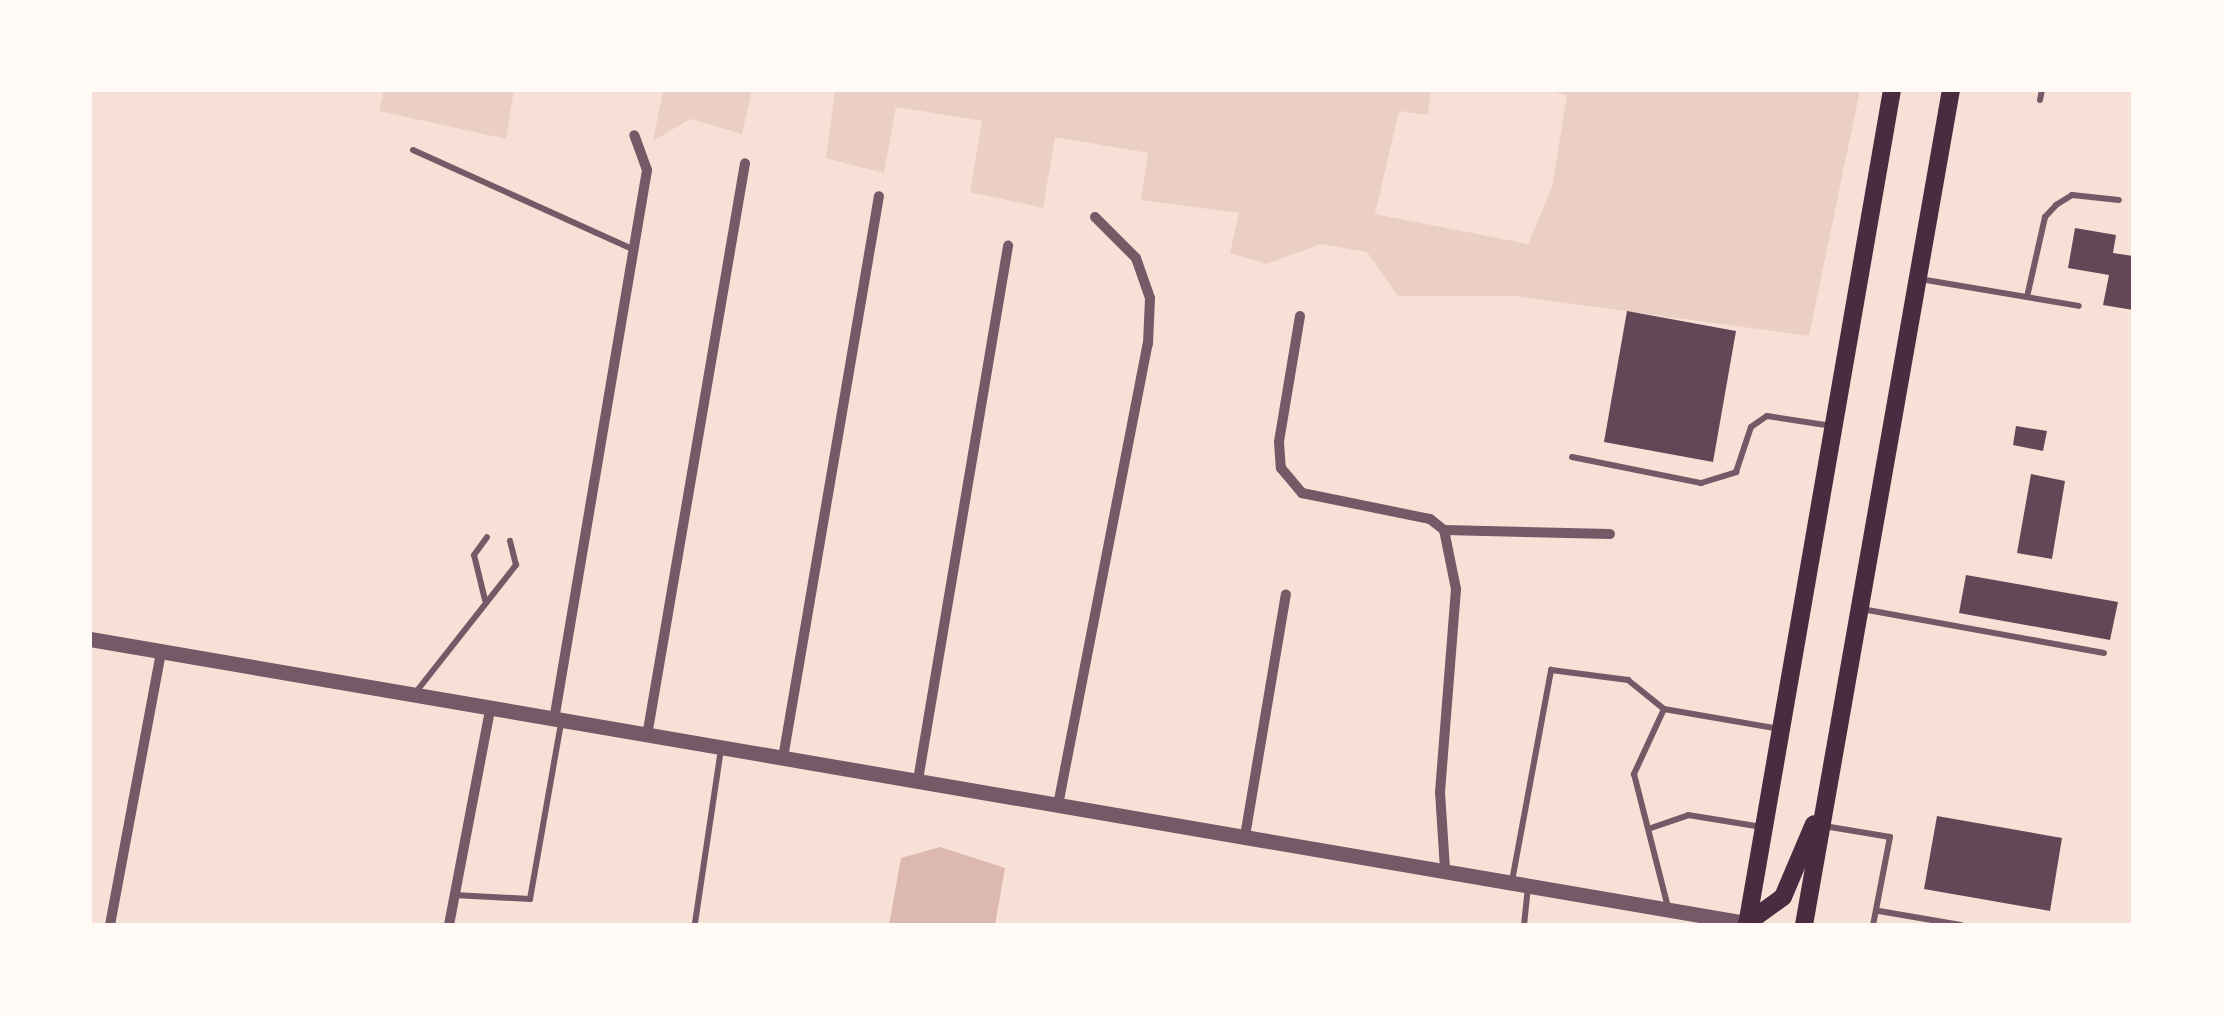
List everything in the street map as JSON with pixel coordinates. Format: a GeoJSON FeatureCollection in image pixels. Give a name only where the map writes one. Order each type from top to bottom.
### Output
{"type":"FeatureCollection","features":[{"type":"Feature","properties":{"kind":"main road"},"geometry":{"type":"LineString","coordinates":[[1747,924],[1892,90]]}},
{"type":"Feature","properties":{"kind":"main road"},"geometry":{"type":"LineString","coordinates":[[1804,925],[1952,90]]}},
{"type":"Feature","properties":{"kind":"main road"},"geometry":{"type":"LineString","coordinates":[[1747,924],[1783,897],[1831,778]]}},
{"type":"Feature","properties":{"kind":"street"},"geometry":{"type":"LineString","coordinates":[[558,721],[632,249],[648,170],[634,135]]}},
{"type":"Feature","properties":{"kind":"street"},"geometry":{"type":"LineString","coordinates":[[647,737],[745,163]]}},
{"type":"Feature","properties":{"kind":"street"},"geometry":{"type":"LineString","coordinates":[[783,758],[880,196]]}},
{"type":"Feature","properties":{"kind":"street"},"geometry":{"type":"LineString","coordinates":[[1058,804],[1148,344],[1150,298],[1136,258],[1095,217]]}},
{"type":"Feature","properties":{"kind":"street"},"geometry":{"type":"LineString","coordinates":[[918,780],[1008,246]]}},
{"type":"Feature","properties":{"kind":"street"},"geometry":{"type":"LineString","coordinates":[[1300,316],[1279,442],[1287,480],[1302,493],[1430,519],[1444,530],[1610,534]]}},
{"type":"Feature","properties":{"kind":"street"},"geometry":{"type":"LineString","coordinates":[[1444,530],[1456,589],[1442,758],[1444,869]]}},
{"type":"Feature","properties":{"kind":"street"},"geometry":{"type":"LineString","coordinates":[[1245,836],[1286,594]]}},
{"type":"Feature","properties":{"kind":"street"},"geometry":{"type":"LineString","coordinates":[[90,639],[490,711],[1444,869],[1747,924]]}},
{"type":"Feature","properties":{"kind":"street"},"geometry":{"type":"LineString","coordinates":[[110,925],[161,652]]}},
{"type":"Feature","properties":{"kind":"street"},"geometry":{"type":"LineString","coordinates":[[449,925],[490,711]]}},
{"type":"Feature","properties":{"kind":"lane"},"geometry":{"type":"LineString","coordinates":[[2040,100],[2042,90]]}},
{"type":"Feature","properties":{"kind":"lane"},"geometry":{"type":"LineString","coordinates":[[413,150],[632,249]]}},
{"type":"Feature","properties":{"kind":"lane"},"geometry":{"type":"LineString","coordinates":[[2028,296],[2056,205],[2072,195],[2119,200]]}},
{"type":"Feature","properties":{"kind":"lane"},"geometry":{"type":"LineString","coordinates":[[1918,278],[2080,306]]}},
{"type":"Feature","properties":{"kind":"lane"},"geometry":{"type":"LineString","coordinates":[[1572,457],[1701,484],[1736,472],[1751,427],[1767,416],[1834,426]]}},
{"type":"Feature","properties":{"kind":"lane"},"geometry":{"type":"LineString","coordinates":[[485,600],[474,555],[487,538]]}},
{"type":"Feature","properties":{"kind":"lane"},"geometry":{"type":"LineString","coordinates":[[412,697],[516,564],[510,541]]}},
{"type":"Feature","properties":{"kind":"lane"},"geometry":{"type":"LineString","coordinates":[[1861,608],[2104,654]]}},
{"type":"Feature","properties":{"kind":"lane"},"geometry":{"type":"LineString","coordinates":[[1524,925],[1520,883],[1551,670],[1628,680],[1664,709],[1781,729]]}},
{"type":"Feature","properties":{"kind":"lane"},"geometry":{"type":"LineString","coordinates":[[1664,709],[1635,763],[1668,909]]}},
{"type":"Feature","properties":{"kind":"lane"},"geometry":{"type":"LineString","coordinates":[[454,895],[530,899],[558,721]]}},
{"type":"Feature","properties":{"kind":"lane"},"geometry":{"type":"LineString","coordinates":[[695,923],[721,750]]}},
{"type":"Feature","properties":{"kind":"lane"},"geometry":{"type":"LineString","coordinates":[[1651,828],[1688,815],[1764,827]]}},
{"type":"Feature","properties":{"kind":"lane"},"geometry":{"type":"LineString","coordinates":[[1822,825],[1890,837],[1879,911],[1873,925]]}},
{"type":"Feature","properties":{"kind":"lane"},"geometry":{"type":"LineString","coordinates":[[1879,911],[1961,925]]}},
{"type":"Feature","properties":{"kind":"shaded area"},"geometry":{"type":"Polygon","coordinates":[[[384,90],[514,90],[506,139],[379,111],[384,90]]]}},
{"type":"Feature","properties":{"kind":"shaded area"},"geometry":{"type":"Polygon","coordinates":[[[663,90],[752,90],[742,134],[690,119],[653,141],[663,90]]]}},
{"type":"Feature","properties":{"kind":"shaded area"},"geometry":{"type":"Polygon","coordinates":[[[835,90],[1431,90],[1428,115],[1399,111],[1375,214],[1528,244],[1552,187],[1567,95],[1540,90],[1860,90],[1809,336],[1514,296],[1398,296],[1367,252],[1320,244],[1267,264],[1230,253],[1239,213],[1141,200],[1148,153],[1055,137],[1043,208],[970,192],[982,121],[896,107],[884,173],[848,164],[826,158],[835,90]]]}},
{"type":"Feature","properties":{"kind":"shaded area"},"geometry":{"type":"Polygon","coordinates":[[[940,847],[1005,868],[995,925],[889,925],[901,858],[940,847]]]}},
{"type":"Feature","properties":{"kind":"building"},"geometry":{"type":"Polygon","coordinates":[[[2075,228],[2116,235],[2113,253],[2133,256],[2133,310],[2103,305],[2109,275],[2068,268],[2075,228]]]}},
{"type":"Feature","properties":{"kind":"building"},"geometry":{"type":"Polygon","coordinates":[[[1627,311],[1736,331],[1713,462],[1604,442],[1627,311]]]}},
{"type":"Feature","properties":{"kind":"building"},"geometry":{"type":"Polygon","coordinates":[[[2016,426],[2047,431],[2043,451],[2013,445],[2016,426]]]}},
{"type":"Feature","properties":{"kind":"building"},"geometry":{"type":"Polygon","coordinates":[[[2031,474],[2065,481],[2052,559],[2017,553],[2031,474]]]}},
{"type":"Feature","properties":{"kind":"building"},"geometry":{"type":"Polygon","coordinates":[[[1966,575],[2118,602],[2110,640],[1959,613],[1966,575]]]}},
{"type":"Feature","properties":{"kind":"building"},"geometry":{"type":"Polygon","coordinates":[[[1937,816],[2062,838],[2050,911],[1924,889],[1937,816]]]}}]}
